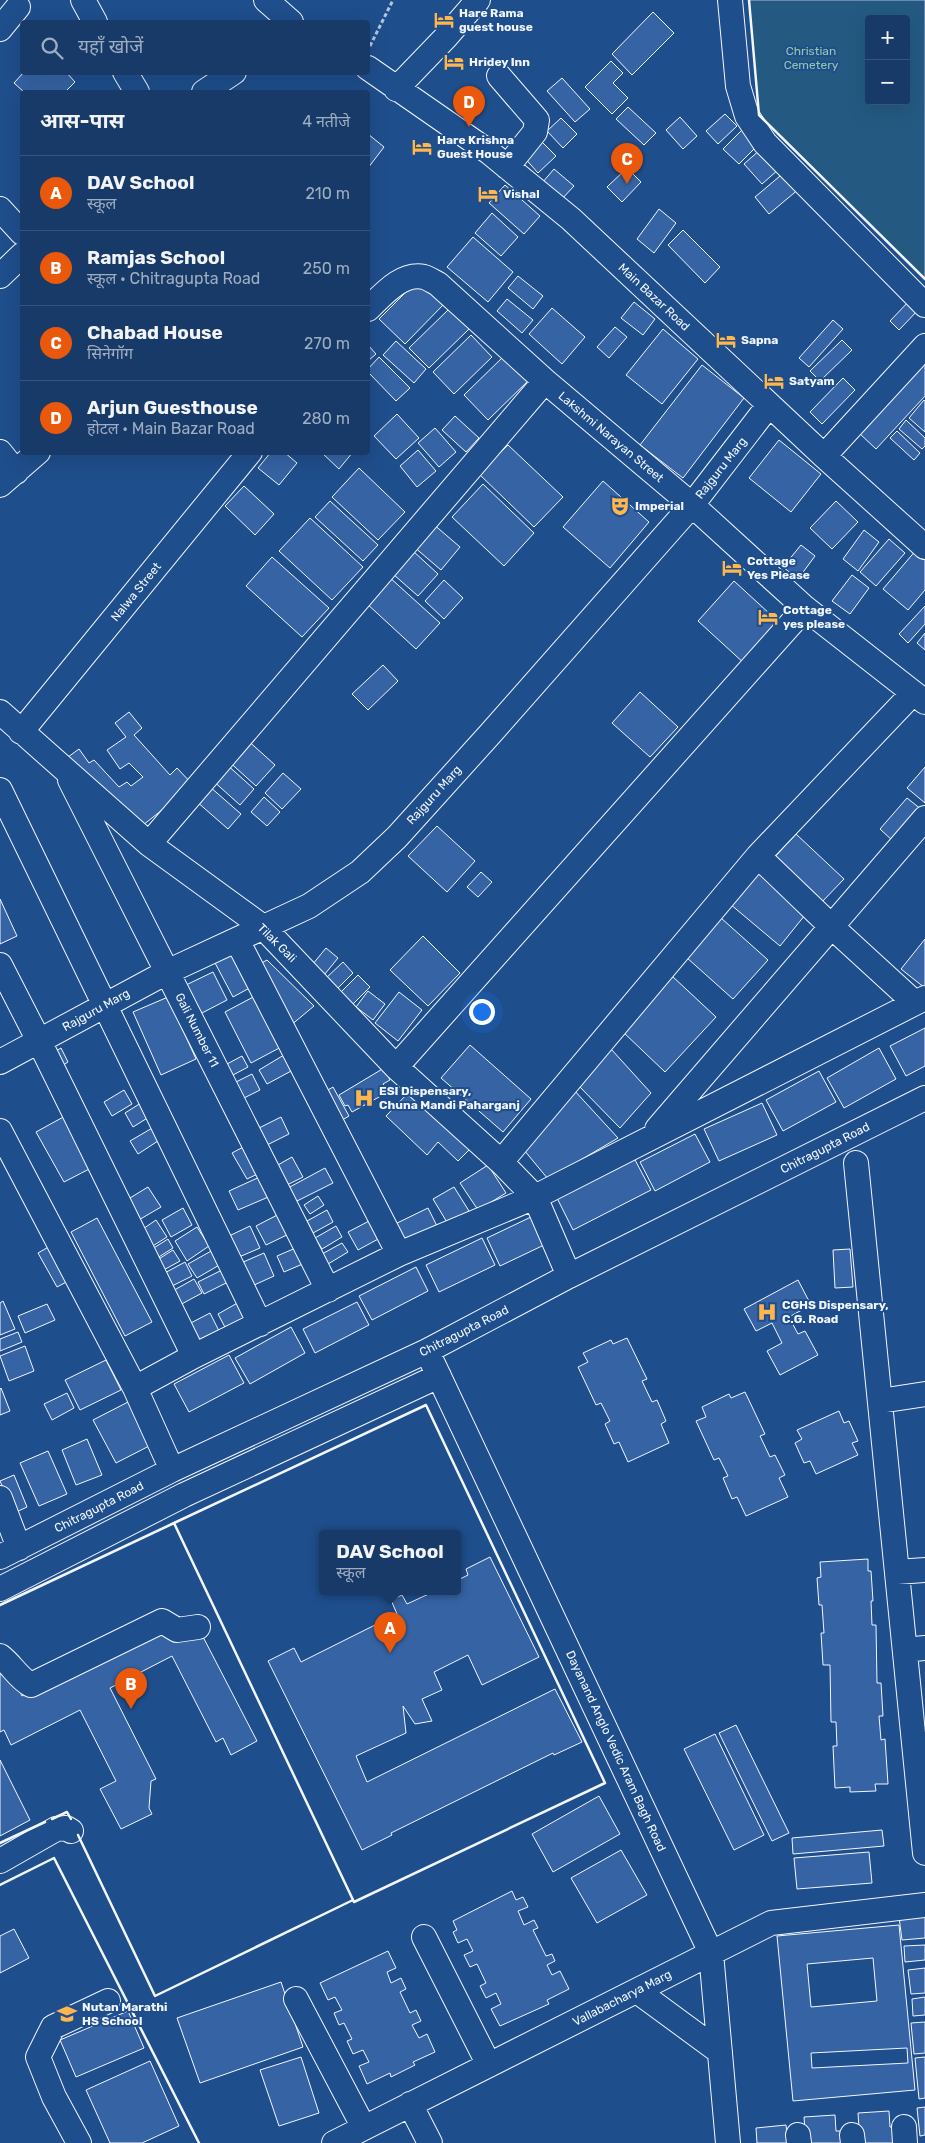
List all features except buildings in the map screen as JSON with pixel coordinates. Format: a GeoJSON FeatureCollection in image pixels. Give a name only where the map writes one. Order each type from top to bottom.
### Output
{"type":"FeatureCollection","features":[{"type":"Feature","properties":{"kind":"street"},"geometry":{"type":"LineString","coordinates":[[83,0],[94,20]]}},
{"type":"Feature","properties":{"kind":"street"},"geometry":{"type":"LineString","coordinates":[[266,0],[289,20]]}},
{"type":"Feature","properties":{"kind":"street"},"geometry":{"type":"LineString","coordinates":[[396,89],[446,37],[478,0]]}},
{"type":"Feature","properties":{"kind":"street"},"geometry":{"type":"LineString","coordinates":[[730,0],[738,86],[747,116],[766,144],[925,305]]}},
{"type":"Feature","properties":{"kind":"street"},"geometry":{"type":"LineString","coordinates":[[0,29],[19,2]]}},
{"type":"Feature","properties":{"kind":"street","name":"Main Bazar Road"},"geometry":{"type":"LineString","coordinates":[[370,70],[489,152],[571,219],[824,456],[925,547]]}},
{"type":"Feature","properties":{"kind":"street"},"geometry":{"type":"LineString","coordinates":[[127,75],[136,90]]}},
{"type":"Feature","properties":{"kind":"street"},"geometry":{"type":"LineString","coordinates":[[207,90],[230,75]]}},
{"type":"Feature","properties":{"kind":"street"},"geometry":{"type":"LineString","coordinates":[[499,76],[538,120],[535,132],[507,167]]}},
{"type":"Feature","properties":{"kind":"street"},"geometry":{"type":"LineString","coordinates":[[0,210],[20,231]]}},
{"type":"Feature","properties":{"kind":"street"},"geometry":{"type":"LineString","coordinates":[[0,276],[20,257]]}},
{"type":"Feature","properties":{"kind":"street","name":"Lakshmi Narayan Street"},"geometry":{"type":"LineString","coordinates":[[370,307],[391,287],[410,278],[424,277],[438,284],[545,381],[692,506],[806,608],[919,698]]}},
{"type":"Feature","properties":{"kind":"street"},"geometry":{"type":"LineString","coordinates":[[824,456],[925,346]]}},
{"type":"Feature","properties":{"kind":"street"},"geometry":{"type":"LineString","coordinates":[[149,844],[545,381]]}},
{"type":"Feature","properties":{"kind":"street","name":"Rajguru Marg"},"geometry":{"type":"LineString","coordinates":[[0,1062],[167,972],[309,906],[360,872],[390,843],[490,734],[692,506],[769,405]]}},
{"type":"Feature","properties":{"kind":"street"},"geometry":{"type":"LineString","coordinates":[[0,452],[8,478],[35,455]]}},
{"type":"Feature","properties":{"kind":"street","name":"Nalwa Street"},"geometry":{"type":"LineString","coordinates":[[22,732],[248,455]]}},
{"type":"Feature","properties":{"kind":"street"},"geometry":{"type":"LineString","coordinates":[[396,1067],[806,608]]}},
{"type":"Feature","properties":{"kind":"street"},"geometry":{"type":"LineString","coordinates":[[501,1162],[758,856],[919,698]]}},
{"type":"Feature","properties":{"kind":"street","name":"Tilak Gali"},"geometry":{"type":"LineString","coordinates":[[0,712],[149,844],[263,928],[396,1067],[501,1162],[535,1197]]}},
{"type":"Feature","properties":{"kind":"street","name":"Gali Number 11"},"geometry":{"type":"LineString","coordinates":[[66,771],[328,1290]]}},
{"type":"Feature","properties":{"kind":"street"},"geometry":{"type":"LineString","coordinates":[[0,790],[260,1324]]}},
{"type":"Feature","properties":{"kind":"street"},"geometry":{"type":"LineString","coordinates":[[650,1138],[925,818]]}},
{"type":"Feature","properties":{"kind":"street"},"geometry":{"type":"LineString","coordinates":[[135,1388],[194,1356],[399,1254],[535,1197],[920,1000],[832,927],[758,856]]}},
{"type":"Feature","properties":{"kind":"street"},"geometry":{"type":"LineString","coordinates":[[238,940],[399,1254]]}},
{"type":"Feature","properties":{"kind":"street"},"geometry":{"type":"LineString","coordinates":[[0,965],[40,1041],[194,1356]]}},
{"type":"Feature","properties":{"kind":"street","name":"Chitragupta Road"},"geometry":{"type":"LineString","coordinates":[[10,1553],[172,1470],[427,1351],[569,1276],[925,1098]]}},
{"type":"Feature","properties":{"kind":"street"},"geometry":{"type":"LineString","coordinates":[[0,1131],[135,1388],[172,1470]]}},
{"type":"Feature","properties":{"kind":"street"},"geometry":{"type":"LineString","coordinates":[[856,1163],[897,1572],[915,1649],[925,1853]]}},
{"type":"Feature","properties":{"kind":"street"},"geometry":{"type":"LineString","coordinates":[[535,1197],[569,1276]]}},
{"type":"Feature","properties":{"kind":"street","name":"Dayanand Anglo Vedic Aram Bagh Road"},"geometry":{"type":"LineString","coordinates":[[427,1351],[711,1953],[728,2143]]}},
{"type":"Feature","properties":{"kind":"street"},"geometry":{"type":"LineString","coordinates":[[0,1589],[184,1495],[439,1376]]}},
{"type":"Feature","properties":{"kind":"street"},"geometry":{"type":"LineString","coordinates":[[880,1401],[925,1394]]}},
{"type":"Feature","properties":{"kind":"street"},"geometry":{"type":"LineString","coordinates":[[0,1498],[10,1553]]}},
{"type":"Feature","properties":{"kind":"street"},"geometry":{"type":"LineString","coordinates":[[897,1572],[925,1570]]}},
{"type":"Feature","properties":{"kind":"street"},"geometry":{"type":"LineString","coordinates":[[0,1656],[8,1662],[23,1681],[31,1685],[162,1621],[177,1630],[198,1627]]}},
{"type":"Feature","properties":{"kind":"street"},"geometry":{"type":"LineString","coordinates":[[0,1861],[56,1829],[66,1828],[72,1831]]}},
{"type":"Feature","properties":{"kind":"street","name":"Vallabacharya Marg"},"geometry":{"type":"LineString","coordinates":[[339,2142],[410,2104],[771,1923],[925,1905]]}},
{"type":"Feature","properties":{"kind":"street"},"geometry":{"type":"LineString","coordinates":[[424,1936],[489,2065]]}},
{"type":"Feature","properties":{"kind":"street"},"geometry":{"type":"LineString","coordinates":[[637,1991],[720,2052]]}},
{"type":"Feature","properties":{"kind":"street"},"geometry":{"type":"LineString","coordinates":[[296,1999],[364,2128]]}},
{"type":"Feature","properties":{"kind":"street"},"geometry":{"type":"LineString","coordinates":[[79,2143],[54,2097],[38,2057],[53,2027],[108,2001]]}},
{"type":"Feature","properties":{"kind":"street"},"geometry":{"type":"LineString","coordinates":[[410,2104],[430,2143]]}},
{"type":"Feature","properties":{"kind":"path"},"geometry":{"type":"LineString","coordinates":[[370,47],[393,0]]}},
{"type":"Feature","properties":{"kind":"green space","name":"Christian Cemetery"},"geometry":{"type":"Polygon","coordinates":[[[749,0],[925,0],[925,279],[759,115],[749,0]]]}},
{"type":"Feature","properties":{"kind":"wall"},"geometry":{"type":"LineString","coordinates":[[749,0],[759,115],[925,279]]}},
{"type":"Feature","properties":{"kind":"wall"},"geometry":{"type":"LineString","coordinates":[[426,1405],[605,1783],[354,1902],[174,1523],[426,1405]]}},
{"type":"Feature","properties":{"kind":"wall"},"geometry":{"type":"LineString","coordinates":[[0,1605],[174,1523]]}},
{"type":"Feature","properties":{"kind":"wall"},"geometry":{"type":"LineString","coordinates":[[52,1819],[67,1812],[71,1819]]}},
{"type":"Feature","properties":{"kind":"wall"},"geometry":{"type":"LineString","coordinates":[[0,1843],[45,1822]]}},
{"type":"Feature","properties":{"kind":"wall"},"geometry":{"type":"LineString","coordinates":[[78,1835],[155,1996],[353,1900]]}},
{"type":"Feature","properties":{"kind":"wall"},"geometry":{"type":"LineString","coordinates":[[0,1885],[54,1858],[199,2143]]}},
{"type":"Feature","properties":{"kind":"place","name":"Hare Rama guest house"},"geometry":{"type":"Point","coordinates":[444,20]}},
{"type":"Feature","properties":{"kind":"place","name":"Hridey Inn"},"geometry":{"type":"Point","coordinates":[454,62]}},
{"type":"Feature","properties":{"kind":"place","name":"Arjun Guesthouse"},"geometry":{"type":"Point","coordinates":[469,127]}},
{"type":"Feature","properties":{"kind":"place","name":"Hare Krishna Guest House"},"geometry":{"type":"Point","coordinates":[422,147]}},
{"type":"Feature","properties":{"kind":"place","name":"Chabad House"},"geometry":{"type":"Point","coordinates":[627,184]}},
{"type":"Feature","properties":{"kind":"place","name":"Vishal"},"geometry":{"type":"Point","coordinates":[488,194]}},
{"type":"Feature","properties":{"kind":"place","name":"Sapna"},"geometry":{"type":"Point","coordinates":[726,340]}},
{"type":"Feature","properties":{"kind":"place","name":"Satyam"},"geometry":{"type":"Point","coordinates":[774,381]}},
{"type":"Feature","properties":{"kind":"place","name":"Imperial"},"geometry":{"type":"Point","coordinates":[620,506]}},
{"type":"Feature","properties":{"kind":"place","name":"Cottage Yes Please"},"geometry":{"type":"Point","coordinates":[732,568]}},
{"type":"Feature","properties":{"kind":"place","name":"Cottage yes please"},"geometry":{"type":"Point","coordinates":[768,617]}},
{"type":"Feature","properties":{"kind":"place","name":"ESI Dispensary, Chuna Mandi Paharganj"},"geometry":{"type":"Point","coordinates":[364,1098]}},
{"type":"Feature","properties":{"kind":"place","name":"CGHS Dispensary, C.G. Road"},"geometry":{"type":"Point","coordinates":[767,1312]}},
{"type":"Feature","properties":{"kind":"place","name":"DAV School"},"geometry":{"type":"Point","coordinates":[390,1653]}},
{"type":"Feature","properties":{"kind":"place","name":"Ramjas School"},"geometry":{"type":"Point","coordinates":[131,1709]}},
{"type":"Feature","properties":{"kind":"place","name":"Nutan Marathi HS School"},"geometry":{"type":"Point","coordinates":[67,2014]}}]}
